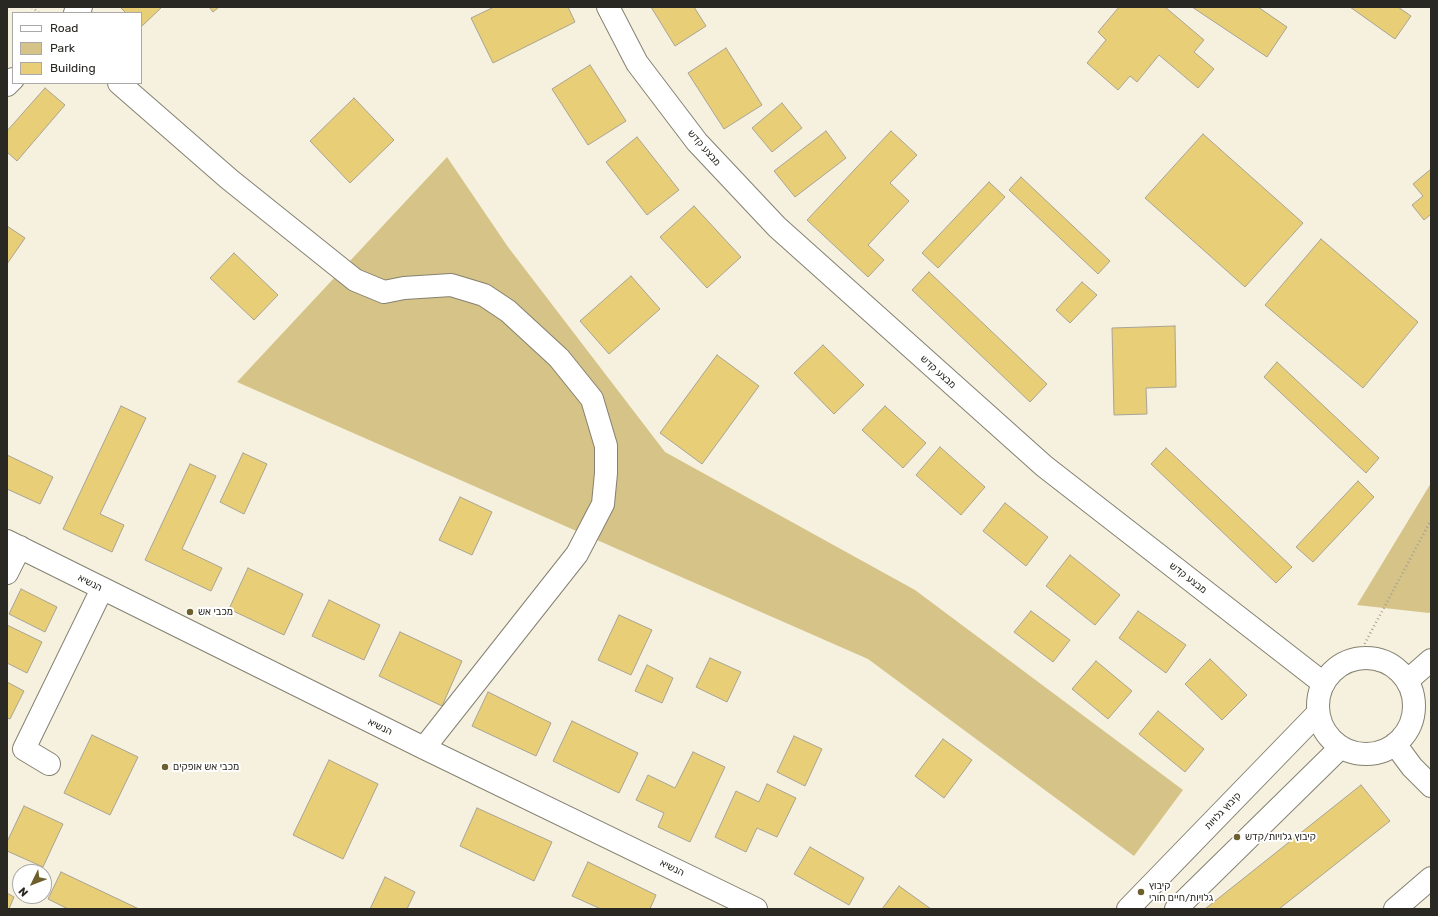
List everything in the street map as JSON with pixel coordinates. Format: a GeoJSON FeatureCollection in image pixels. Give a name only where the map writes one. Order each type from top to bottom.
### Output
{"type":"FeatureCollection","features":[{"type":"Feature","properties":{"kind":"street","name":"מבצע קדש"},"geometry":{"type":"LineString","coordinates":[[608,7],[637,64],[697,142],[777,227],[1044,466],[1323,683]]}},
{"type":"Feature","properties":{"kind":"street"},"geometry":{"type":"LineString","coordinates":[[120,84],[229,179],[355,280],[384,292],[404,288],[451,285],[484,295],[508,311],[559,358],[592,399],[606,446],[606,473],[603,504],[577,554],[424,748]]}},
{"type":"Feature","properties":{"kind":"street"},"geometry":{"type":"LineString","coordinates":[[7,573],[13,544]]}},
{"type":"Feature","properties":{"kind":"street","name":"הנשיא"},"geometry":{"type":"LineString","coordinates":[[13,544],[424,748],[756,909]]}},
{"type":"Feature","properties":{"kind":"street"},"geometry":{"type":"LineString","coordinates":[[49,764],[24,749],[102,589]]}},
{"type":"Feature","properties":{"kind":"street"},"geometry":{"type":"LineString","coordinates":[[1357,658],[1372,658],[1386,662],[1398,670],[1407,681],[1413,694],[1414,708],[1411,722],[1404,734],[1394,744],[1382,751],[1368,754],[1354,752],[1341,747],[1330,738],[1318,713],[1318,698],[1323,683],[1331,672],[1343,663],[1357,658]]}},
{"type":"Feature","properties":{"kind":"street"},"geometry":{"type":"LineString","coordinates":[[1407,681],[1431,660]]}},
{"type":"Feature","properties":{"kind":"street","name":"קיבוץ גלויות"},"geometry":{"type":"LineString","coordinates":[[1128,909],[1318,713]]}},
{"type":"Feature","properties":{"kind":"street"},"geometry":{"type":"LineString","coordinates":[[1394,744],[1412,767],[1431,786]]}},
{"type":"Feature","properties":{"kind":"street"},"geometry":{"type":"LineString","coordinates":[[1176,909],[1341,747]]}},
{"type":"Feature","properties":{"kind":"street"},"geometry":{"type":"LineString","coordinates":[[1395,909],[1431,878]]}},
{"type":"Feature","properties":{"kind":"path"},"geometry":{"type":"LineString","coordinates":[[1357,658],[1431,520]]}},
{"type":"Feature","properties":{"kind":"green space"},"geometry":{"type":"Polygon","coordinates":[[[447,157],[508,247],[665,452],[915,590],[1183,790],[1134,856],[868,659],[237,382],[447,157]]]}},
{"type":"Feature","properties":{"kind":"green space"},"geometry":{"type":"Polygon","coordinates":[[[1431,483],[1431,611],[1429,613],[1357,605],[1431,483]]]}},
{"type":"Feature","properties":{"kind":"building"},"geometry":{"type":"Polygon","coordinates":[[[120,7],[162,7],[142,26],[142,12],[125,12],[120,7]]]}},
{"type":"Feature","properties":{"kind":"building"},"geometry":{"type":"Polygon","coordinates":[[[209,7],[219,7],[213,12],[209,7]]]}},
{"type":"Feature","properties":{"kind":"building"},"geometry":{"type":"Polygon","coordinates":[[[494,7],[568,7],[575,22],[493,63],[471,18],[494,7]]]}},
{"type":"Feature","properties":{"kind":"building"},"geometry":{"type":"Polygon","coordinates":[[[651,7],[694,7],[706,26],[675,46],[651,7]]]}},
{"type":"Feature","properties":{"kind":"building"},"geometry":{"type":"Polygon","coordinates":[[[1119,7],[1165,7],[1204,40],[1194,52],[1214,69],[1198,88],[1159,55],[1137,82],[1130,76],[1118,90],[1087,63],[1106,40],[1098,32],[1119,7]]]}},
{"type":"Feature","properties":{"kind":"building"},"geometry":{"type":"Polygon","coordinates":[[[1192,7],[1258,7],[1287,27],[1267,57],[1192,7]]]}},
{"type":"Feature","properties":{"kind":"building"},"geometry":{"type":"Polygon","coordinates":[[[1350,7],[1398,7],[1411,16],[1395,39],[1350,7]]]}},
{"type":"Feature","properties":{"kind":"building"},"geometry":{"type":"Polygon","coordinates":[[[726,48],[762,105],[724,129],[688,73],[726,48]]]}},
{"type":"Feature","properties":{"kind":"building"},"geometry":{"type":"Polygon","coordinates":[[[590,65],[626,121],[588,145],[552,89],[590,65]]]}},
{"type":"Feature","properties":{"kind":"building"},"geometry":{"type":"Polygon","coordinates":[[[45,88],[65,105],[17,161],[7,152],[7,131],[45,88]]]}},
{"type":"Feature","properties":{"kind":"building"},"geometry":{"type":"Polygon","coordinates":[[[354,98],[394,140],[350,183],[310,141],[354,98]]]}},
{"type":"Feature","properties":{"kind":"building"},"geometry":{"type":"Polygon","coordinates":[[[782,103],[802,128],[772,152],[752,128],[782,103]]]}},
{"type":"Feature","properties":{"kind":"building"},"geometry":{"type":"Polygon","coordinates":[[[826,131],[846,158],[795,197],[774,171],[826,131]]]}},
{"type":"Feature","properties":{"kind":"building"},"geometry":{"type":"Polygon","coordinates":[[[891,131],[917,155],[890,183],[909,201],[868,245],[884,260],[868,277],[807,220],[891,131]]]}},
{"type":"Feature","properties":{"kind":"building"},"geometry":{"type":"Polygon","coordinates":[[[1203,134],[1303,223],[1245,287],[1145,198],[1203,134]]]}},
{"type":"Feature","properties":{"kind":"building"},"geometry":{"type":"Polygon","coordinates":[[[637,137],[679,190],[647,215],[606,162],[637,137]]]}},
{"type":"Feature","properties":{"kind":"building"},"geometry":{"type":"Polygon","coordinates":[[[1431,169],[1431,214],[1424,220],[1412,205],[1423,196],[1413,184],[1431,169]]]}},
{"type":"Feature","properties":{"kind":"building"},"geometry":{"type":"Polygon","coordinates":[[[1021,177],[1110,261],[1098,274],[1009,190],[1021,177]]]}},
{"type":"Feature","properties":{"kind":"building"},"geometry":{"type":"Polygon","coordinates":[[[989,182],[1005,197],[938,268],[922,253],[989,182]]]}},
{"type":"Feature","properties":{"kind":"building"},"geometry":{"type":"Polygon","coordinates":[[[694,206],[741,257],[707,288],[660,237],[694,206]]]}},
{"type":"Feature","properties":{"kind":"building"},"geometry":{"type":"Polygon","coordinates":[[[7,226],[25,238],[7,264],[7,226]]]}},
{"type":"Feature","properties":{"kind":"building"},"geometry":{"type":"Polygon","coordinates":[[[1321,239],[1418,322],[1363,388],[1265,305],[1321,239]]]}},
{"type":"Feature","properties":{"kind":"building"},"geometry":{"type":"Polygon","coordinates":[[[234,253],[278,295],[254,320],[210,278],[234,253]]]}},
{"type":"Feature","properties":{"kind":"building"},"geometry":{"type":"Polygon","coordinates":[[[929,272],[1047,384],[1030,402],[912,290],[929,272]]]}},
{"type":"Feature","properties":{"kind":"building"},"geometry":{"type":"Polygon","coordinates":[[[631,276],[660,309],[609,354],[580,321],[631,276]]]}},
{"type":"Feature","properties":{"kind":"building"},"geometry":{"type":"Polygon","coordinates":[[[1082,282],[1097,295],[1070,323],[1056,310],[1082,282]]]}},
{"type":"Feature","properties":{"kind":"building"},"geometry":{"type":"Polygon","coordinates":[[[1175,326],[1176,387],[1146,388],[1147,414],[1114,415],[1112,328],[1175,326]]]}},
{"type":"Feature","properties":{"kind":"building"},"geometry":{"type":"Polygon","coordinates":[[[823,345],[864,385],[834,414],[794,373],[823,345]]]}},
{"type":"Feature","properties":{"kind":"building"},"geometry":{"type":"Polygon","coordinates":[[[717,355],[759,386],[702,464],[660,433],[717,355]]]}},
{"type":"Feature","properties":{"kind":"building"},"geometry":{"type":"Polygon","coordinates":[[[1277,362],[1379,458],[1366,473],[1264,377],[1277,362]]]}},
{"type":"Feature","properties":{"kind":"building"},"geometry":{"type":"Polygon","coordinates":[[[121,406],[146,418],[100,514],[124,525],[112,552],[63,529],[121,406]]]}},
{"type":"Feature","properties":{"kind":"building"},"geometry":{"type":"Polygon","coordinates":[[[885,406],[926,443],[903,468],[862,430],[885,406]]]}},
{"type":"Feature","properties":{"kind":"building"},"geometry":{"type":"Polygon","coordinates":[[[940,447],[985,487],[961,515],[916,475],[940,447]]]}},
{"type":"Feature","properties":{"kind":"building"},"geometry":{"type":"Polygon","coordinates":[[[1166,448],[1292,567],[1276,583],[1151,464],[1166,448]]]}},
{"type":"Feature","properties":{"kind":"building"},"geometry":{"type":"Polygon","coordinates":[[[243,453],[267,464],[244,514],[220,502],[243,453]]]}},
{"type":"Feature","properties":{"kind":"building"},"geometry":{"type":"Polygon","coordinates":[[[7,455],[53,477],[40,504],[7,489],[7,455]]]}},
{"type":"Feature","properties":{"kind":"building"},"geometry":{"type":"Polygon","coordinates":[[[190,464],[216,476],[182,549],[222,568],[211,591],[145,560],[190,464]]]}},
{"type":"Feature","properties":{"kind":"building"},"geometry":{"type":"Polygon","coordinates":[[[1358,481],[1374,497],[1313,562],[1296,547],[1358,481]]]}},
{"type":"Feature","properties":{"kind":"building"},"geometry":{"type":"Polygon","coordinates":[[[460,497],[492,512],[472,555],[439,540],[460,497]]]}},
{"type":"Feature","properties":{"kind":"building"},"geometry":{"type":"Polygon","coordinates":[[[1005,503],[1048,537],[1026,566],[983,531],[1005,503]]]}},
{"type":"Feature","properties":{"kind":"building"},"geometry":{"type":"Polygon","coordinates":[[[1070,555],[1120,595],[1095,625],[1046,586],[1070,555]]]}},
{"type":"Feature","properties":{"kind":"building"},"geometry":{"type":"Polygon","coordinates":[[[248,568],[303,594],[284,635],[229,609],[248,568]]]}},
{"type":"Feature","properties":{"kind":"building"},"geometry":{"type":"Polygon","coordinates":[[[21,589],[57,607],[45,632],[9,614],[21,589]]]}},
{"type":"Feature","properties":{"kind":"building"},"geometry":{"type":"Polygon","coordinates":[[[329,600],[380,625],[364,660],[312,636],[329,600]]]}},
{"type":"Feature","properties":{"kind":"building"},"geometry":{"type":"Polygon","coordinates":[[[1031,611],[1070,640],[1053,662],[1014,632],[1031,611]]]}},
{"type":"Feature","properties":{"kind":"building"},"geometry":{"type":"Polygon","coordinates":[[[1138,611],[1186,645],[1166,673],[1119,638],[1138,611]]]}},
{"type":"Feature","properties":{"kind":"building"},"geometry":{"type":"Polygon","coordinates":[[[619,615],[652,630],[631,675],[598,660],[619,615]]]}},
{"type":"Feature","properties":{"kind":"building"},"geometry":{"type":"Polygon","coordinates":[[[7,625],[42,642],[27,673],[7,663],[7,625]]]}},
{"type":"Feature","properties":{"kind":"building"},"geometry":{"type":"Polygon","coordinates":[[[400,632],[462,661],[442,706],[379,676],[400,632]]]}},
{"type":"Feature","properties":{"kind":"building"},"geometry":{"type":"Polygon","coordinates":[[[710,658],[741,672],[727,702],[696,687],[710,658]]]}},
{"type":"Feature","properties":{"kind":"building"},"geometry":{"type":"Polygon","coordinates":[[[1210,659],[1247,695],[1222,720],[1185,684],[1210,659]]]}},
{"type":"Feature","properties":{"kind":"building"},"geometry":{"type":"Polygon","coordinates":[[[1096,661],[1132,691],[1108,719],[1072,689],[1096,661]]]}},
{"type":"Feature","properties":{"kind":"building"},"geometry":{"type":"Polygon","coordinates":[[[647,665],[673,678],[662,703],[635,691],[647,665]]]}},
{"type":"Feature","properties":{"kind":"building"},"geometry":{"type":"Polygon","coordinates":[[[7,682],[24,691],[10,719],[7,718],[7,682]]]}},
{"type":"Feature","properties":{"kind":"building"},"geometry":{"type":"Polygon","coordinates":[[[488,692],[551,723],[536,756],[472,726],[488,692]]]}},
{"type":"Feature","properties":{"kind":"building"},"geometry":{"type":"Polygon","coordinates":[[[1158,711],[1204,749],[1185,772],[1139,734],[1158,711]]]}},
{"type":"Feature","properties":{"kind":"building"},"geometry":{"type":"Polygon","coordinates":[[[572,721],[638,753],[619,793],[553,761],[572,721]]]}},
{"type":"Feature","properties":{"kind":"building"},"geometry":{"type":"Polygon","coordinates":[[[92,735],[138,757],[110,815],[64,793],[92,735]]]}},
{"type":"Feature","properties":{"kind":"building"},"geometry":{"type":"Polygon","coordinates":[[[794,736],[822,749],[805,786],[777,772],[794,736]]]}},
{"type":"Feature","properties":{"kind":"building"},"geometry":{"type":"Polygon","coordinates":[[[943,739],[972,760],[944,798],[915,776],[943,739]]]}},
{"type":"Feature","properties":{"kind":"building"},"geometry":{"type":"Polygon","coordinates":[[[693,752],[725,767],[690,842],[658,827],[664,813],[636,800],[648,775],[675,788],[693,752]]]}},
{"type":"Feature","properties":{"kind":"building"},"geometry":{"type":"Polygon","coordinates":[[[329,760],[378,784],[343,859],[293,835],[329,760]]]}},
{"type":"Feature","properties":{"kind":"building"},"geometry":{"type":"Polygon","coordinates":[[[767,784],[796,798],[777,837],[757,828],[746,852],[715,837],[736,791],[759,802],[767,784]]]}},
{"type":"Feature","properties":{"kind":"building"},"geometry":{"type":"Polygon","coordinates":[[[1361,785],[1390,821],[1279,909],[1205,909],[1361,785]]]}},
{"type":"Feature","properties":{"kind":"building"},"geometry":{"type":"Polygon","coordinates":[[[24,806],[63,824],[44,864],[36,864],[7,851],[7,842],[24,806]]]}},
{"type":"Feature","properties":{"kind":"building"},"geometry":{"type":"Polygon","coordinates":[[[477,808],[552,842],[534,881],[460,846],[477,808]]]}},
{"type":"Feature","properties":{"kind":"building"},"geometry":{"type":"Polygon","coordinates":[[[810,847],[864,878],[849,905],[794,874],[810,847]]]}},
{"type":"Feature","properties":{"kind":"building"},"geometry":{"type":"Polygon","coordinates":[[[588,862],[656,895],[650,909],[601,909],[572,896],[588,862]]]}},
{"type":"Feature","properties":{"kind":"building"},"geometry":{"type":"Polygon","coordinates":[[[61,872],[139,909],[68,909],[52,901],[52,891],[61,872]]]}},
{"type":"Feature","properties":{"kind":"building"},"geometry":{"type":"Polygon","coordinates":[[[385,877],[415,892],[407,909],[370,909],[385,877]]]}},
{"type":"Feature","properties":{"kind":"building"},"geometry":{"type":"Polygon","coordinates":[[[899,886],[931,909],[882,909],[899,886]]]}},
{"type":"Feature","properties":{"kind":"building"},"geometry":{"type":"Polygon","coordinates":[[[7,893],[12,896],[12,902],[9,909],[7,909],[7,893]]]}},
{"type":"Feature","properties":{"kind":"place","name":"מכבי אש"},"geometry":{"type":"Point","coordinates":[190,612]}},
{"type":"Feature","properties":{"kind":"place","name":"מכבי אש אופקים"},"geometry":{"type":"Point","coordinates":[165,767]}},
{"type":"Feature","properties":{"kind":"place","name":"קיבוץ גלויות/קדש"},"geometry":{"type":"Point","coordinates":[1237,837]}},
{"type":"Feature","properties":{"kind":"place","name":"קיבוץ גלויות/חיים חורי"},"geometry":{"type":"Point","coordinates":[1141,892]}}]}
